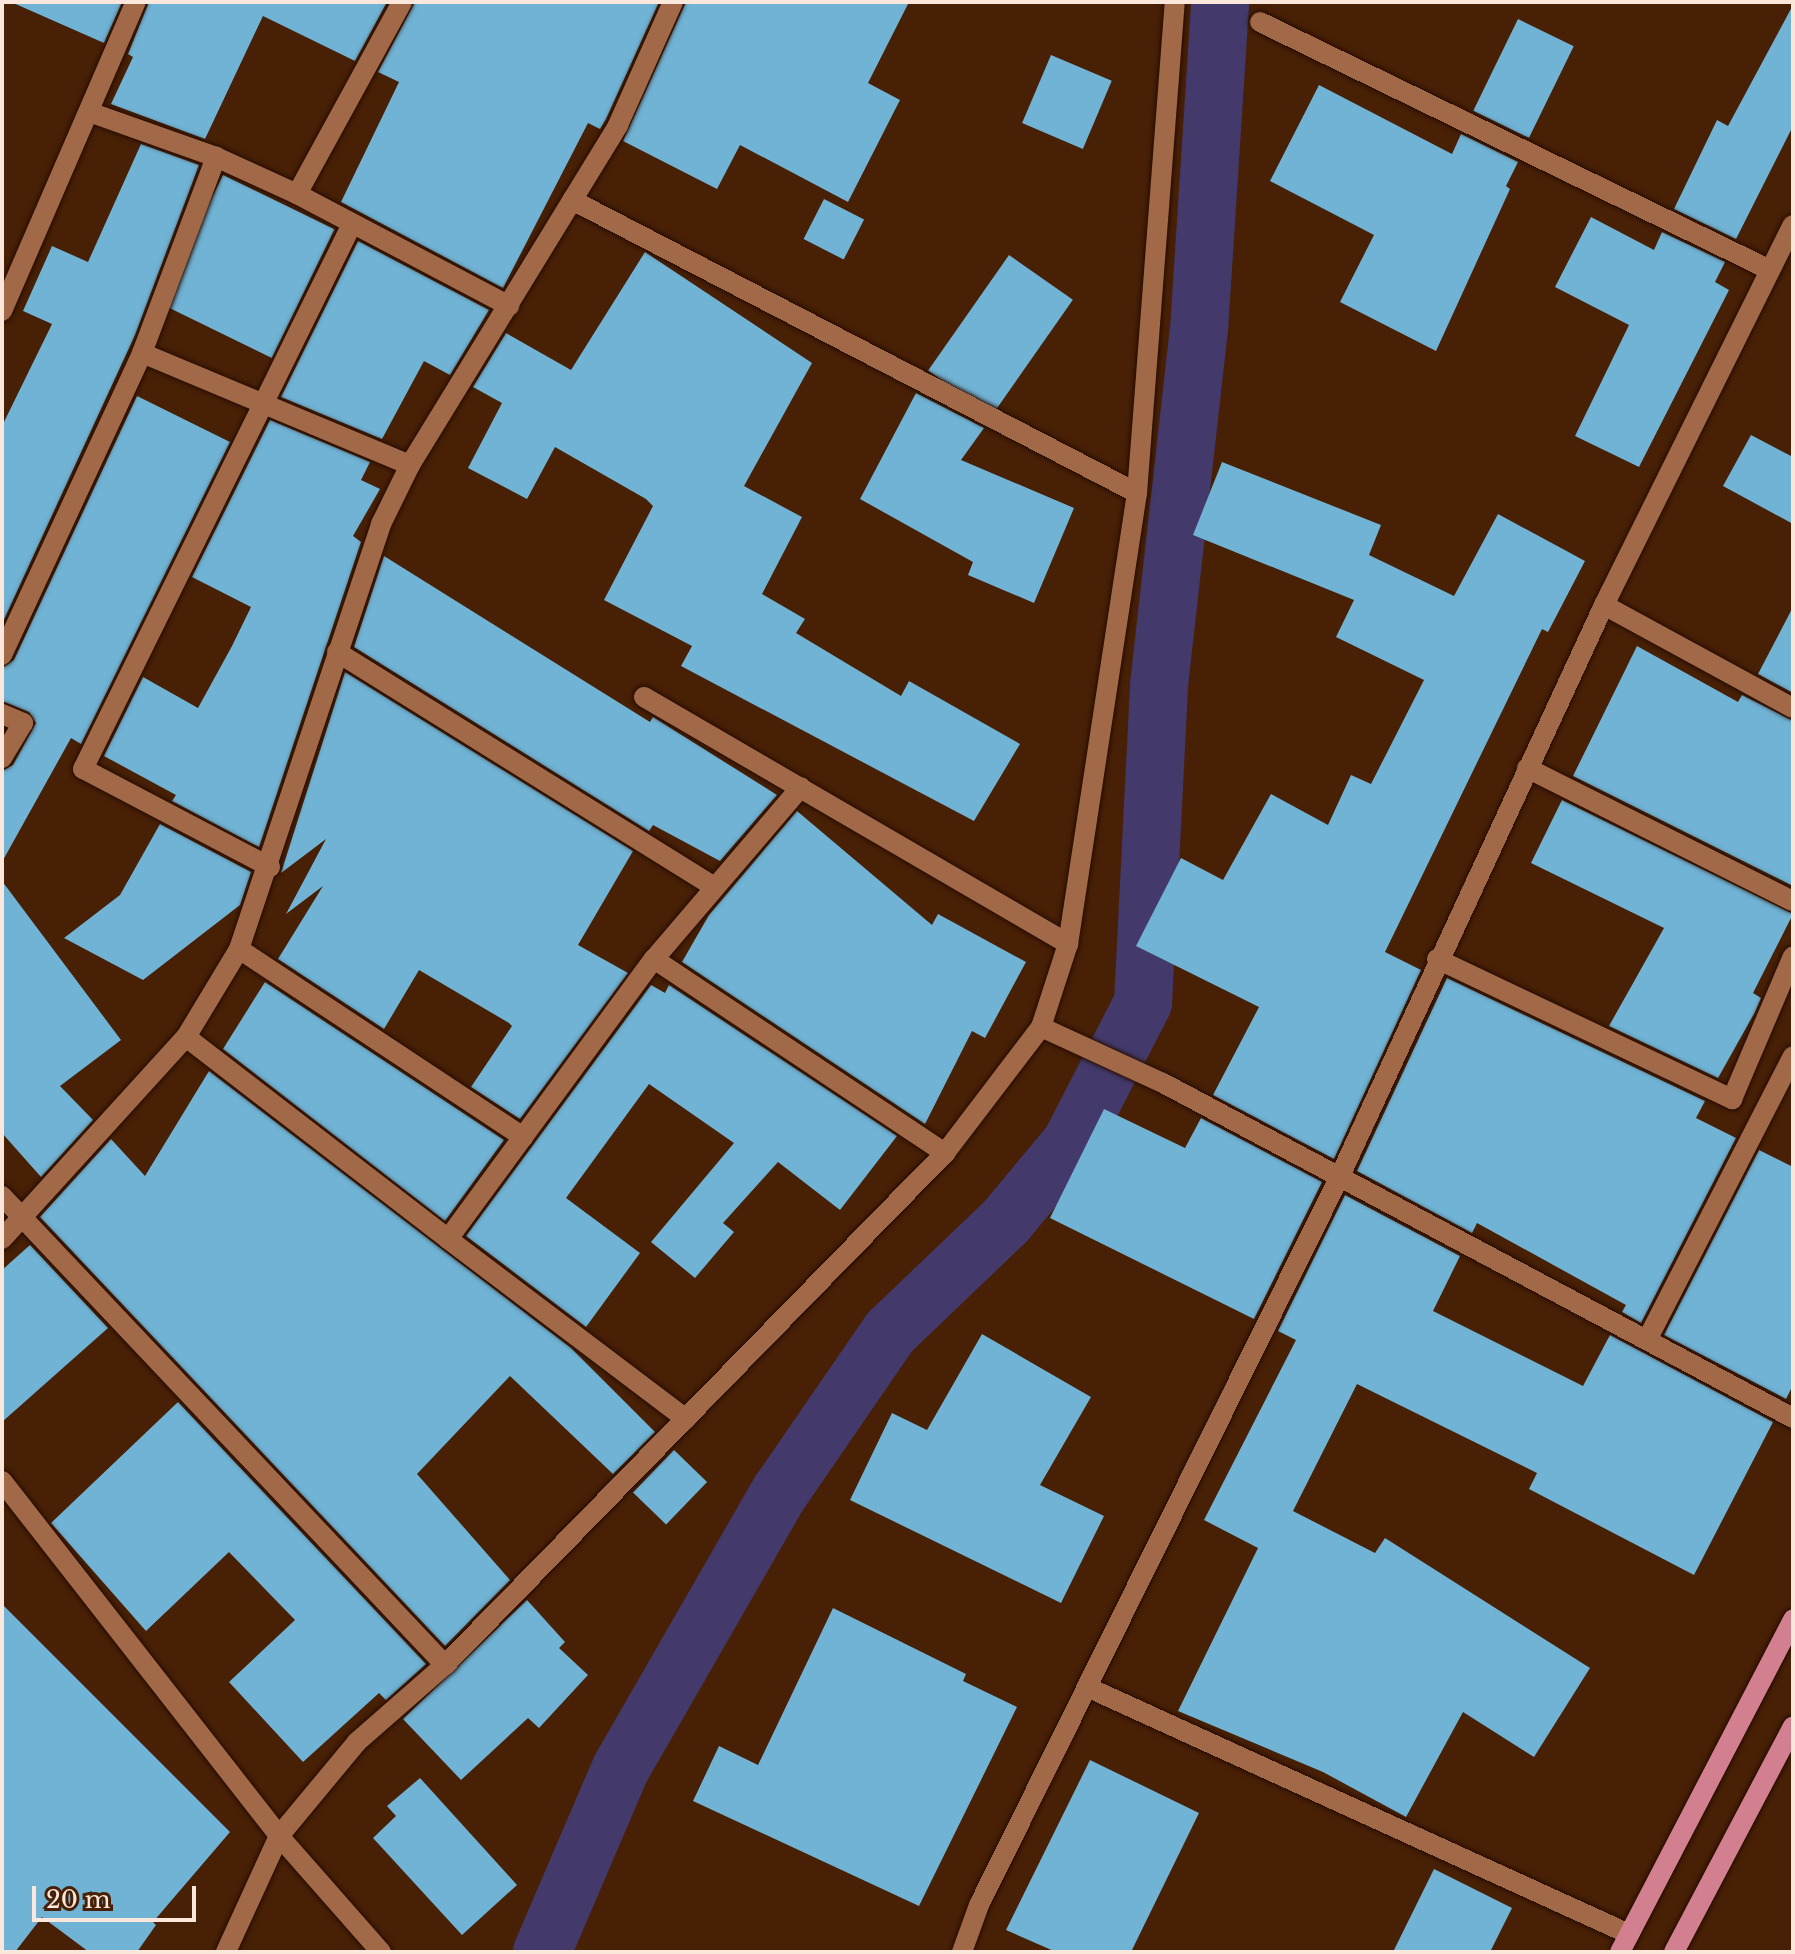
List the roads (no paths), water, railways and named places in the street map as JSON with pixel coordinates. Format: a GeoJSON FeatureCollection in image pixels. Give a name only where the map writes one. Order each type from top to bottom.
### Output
{"type":"FeatureCollection","features":[{"type":"Feature","properties":{"kind":"main road"},"geometry":{"type":"LineString","coordinates":[[1624,1943],[1793,1619]]}},
{"type":"Feature","properties":{"kind":"main road"},"geometry":{"type":"LineString","coordinates":[[1674,1952],[1793,1726]]}},
{"type":"Feature","properties":{"kind":"street"},"geometry":{"type":"LineString","coordinates":[[2,311],[136,2]]}},
{"type":"Feature","properties":{"kind":"street"},"geometry":{"type":"LineString","coordinates":[[297,194],[402,2]]}},
{"type":"Feature","properties":{"kind":"street"},"geometry":{"type":"LineString","coordinates":[[2,1239],[186,1037],[239,949],[270,867],[337,652],[381,524],[410,465],[618,125],[673,2]]}},
{"type":"Feature","properties":{"kind":"street"},"geometry":{"type":"LineString","coordinates":[[226,1952],[279,1836],[357,1742],[445,1665],[945,1153],[1041,1027],[1068,944],[1137,493],[1175,2]]}},
{"type":"Feature","properties":{"kind":"street"},"geometry":{"type":"LineString","coordinates":[[1260,22],[1770,270]]}},
{"type":"Feature","properties":{"kind":"street"},"geometry":{"type":"LineString","coordinates":[[89,112],[216,157],[297,194],[351,226],[509,306]]}},
{"type":"Feature","properties":{"kind":"street"},"geometry":{"type":"LineString","coordinates":[[2,655],[142,353],[216,157]]}},
{"type":"Feature","properties":{"kind":"street"},"geometry":{"type":"LineString","coordinates":[[572,200],[1137,493]]}},
{"type":"Feature","properties":{"kind":"street"},"geometry":{"type":"LineString","coordinates":[[270,867],[83,769],[351,226]]}},
{"type":"Feature","properties":{"kind":"street"},"geometry":{"type":"LineString","coordinates":[[962,1952],[979,1905],[1340,1176],[1437,959],[1604,605],[1792,231]]}},
{"type":"Feature","properties":{"kind":"street"},"geometry":{"type":"LineString","coordinates":[[142,353],[410,465]]}},
{"type":"Feature","properties":{"kind":"street"},"geometry":{"type":"LineString","coordinates":[[1604,605],[1793,708]]}},
{"type":"Feature","properties":{"kind":"street"},"geometry":{"type":"LineString","coordinates":[[337,652],[715,887]]}},
{"type":"Feature","properties":{"kind":"street"},"geometry":{"type":"LineString","coordinates":[[644,697],[1068,944]]}},
{"type":"Feature","properties":{"kind":"street"},"geometry":{"type":"LineString","coordinates":[[2,714],[23,723],[2,758]]}},
{"type":"Feature","properties":{"kind":"street"},"geometry":{"type":"LineString","coordinates":[[1527,768],[1793,901]]}},
{"type":"Feature","properties":{"kind":"street"},"geometry":{"type":"LineString","coordinates":[[448,1239],[654,959],[801,787]]}},
{"type":"Feature","properties":{"kind":"street"},"geometry":{"type":"LineString","coordinates":[[239,949],[523,1137]]}},
{"type":"Feature","properties":{"kind":"street"},"geometry":{"type":"LineString","coordinates":[[1437,959],[1732,1099],[1793,956]]}},
{"type":"Feature","properties":{"kind":"street"},"geometry":{"type":"LineString","coordinates":[[654,959],[945,1153]]}},
{"type":"Feature","properties":{"kind":"street"},"geometry":{"type":"LineString","coordinates":[[1041,1027],[1163,1083],[1793,1418]]}},
{"type":"Feature","properties":{"kind":"street"},"geometry":{"type":"LineString","coordinates":[[186,1037],[686,1419]]}},
{"type":"Feature","properties":{"kind":"street"},"geometry":{"type":"LineString","coordinates":[[1647,1340],[1793,1056]]}},
{"type":"Feature","properties":{"kind":"street"},"geometry":{"type":"LineString","coordinates":[[2,1196],[20,1219],[445,1665]]}},
{"type":"Feature","properties":{"kind":"street"},"geometry":{"type":"LineString","coordinates":[[2,1481],[279,1836],[381,1952]]}},
{"type":"Feature","properties":{"kind":"street"},"geometry":{"type":"LineString","coordinates":[[1087,1687],[1624,1943]]}},
{"type":"Feature","properties":{"kind":"waterway"},"geometry":{"type":"LineString","coordinates":[[542,1952],[621,1768],[780,1492],[890,1332],[1006,1221],[1071,1143],[1143,1003],[1159,685],[1199,330],[1220,2]]}}]}
